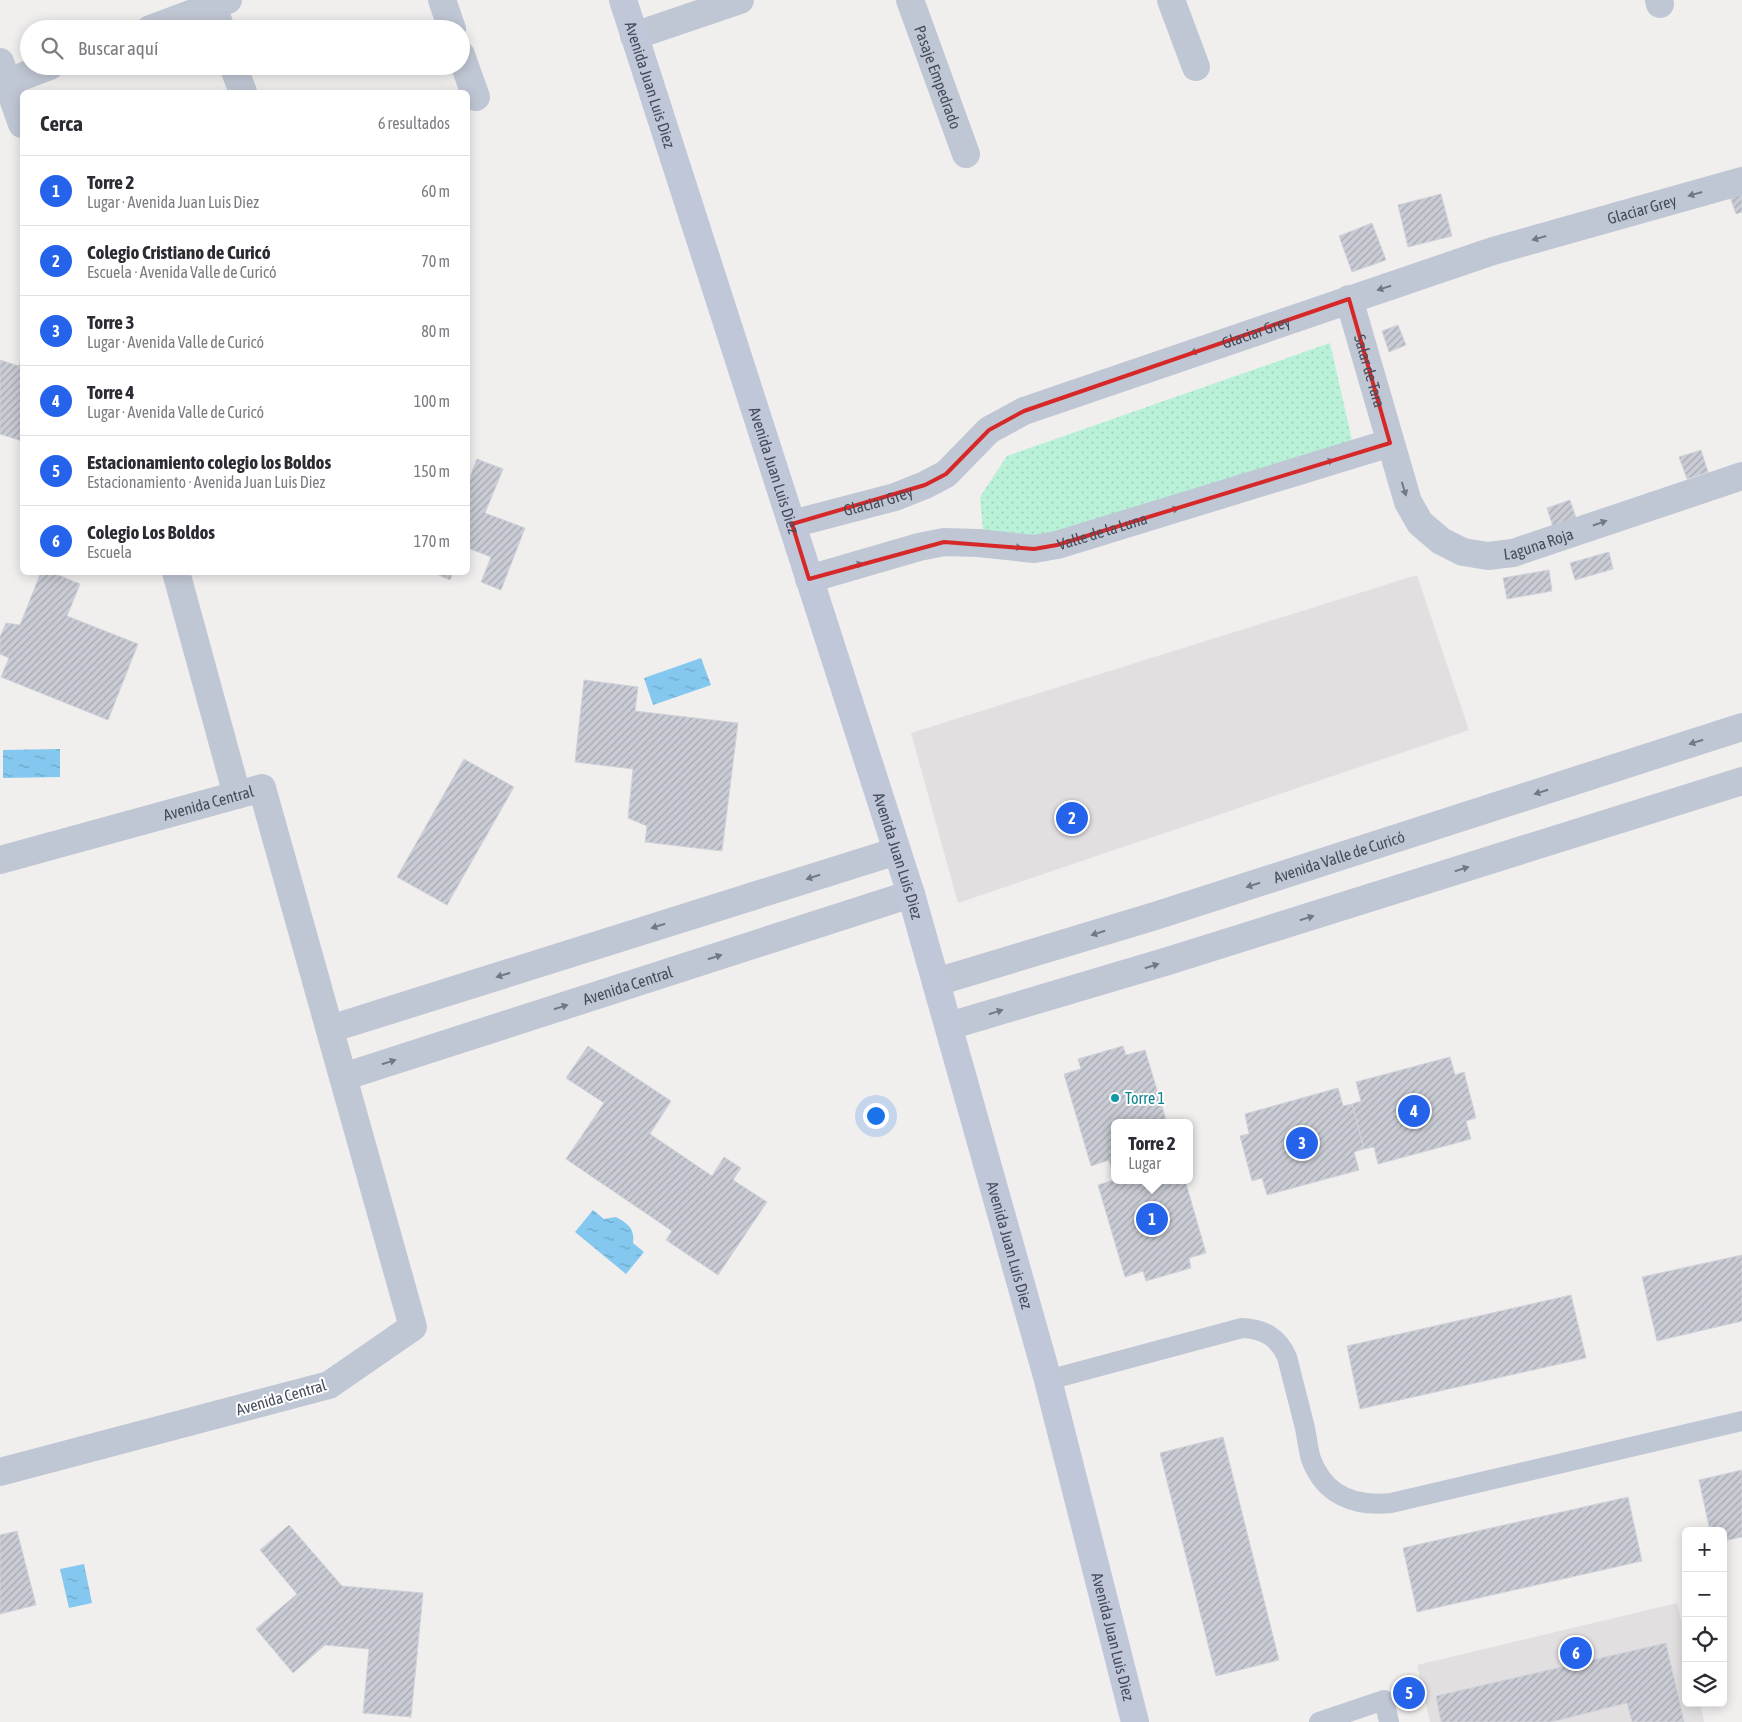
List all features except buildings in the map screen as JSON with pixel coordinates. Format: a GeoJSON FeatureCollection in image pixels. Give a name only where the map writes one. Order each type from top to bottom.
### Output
{"type":"FeatureCollection","features":[{"type":"Feature","properties":{"kind":"main road","name":"Avenida Juan Luis Diez"},"geometry":{"type":"LineString","coordinates":[[623,0],[911,894],[1048,1380],[1135,1722]]}},
{"type":"Feature","properties":{"kind":"street"},"geometry":{"type":"LineString","coordinates":[[442,0],[449,20]]}},
{"type":"Feature","properties":{"kind":"street"},"geometry":{"type":"LineString","coordinates":[[634,36],[740,0]]}},
{"type":"Feature","properties":{"kind":"street","name":"Pasaje Empedrado"},"geometry":{"type":"LineString","coordinates":[[910,0],[966,154]]}},
{"type":"Feature","properties":{"kind":"street"},"geometry":{"type":"LineString","coordinates":[[1171,0],[1196,67]]}},
{"type":"Feature","properties":{"kind":"street"},"geometry":{"type":"LineString","coordinates":[[179,20],[218,8]]}},
{"type":"Feature","properties":{"kind":"street"},"geometry":{"type":"LineString","coordinates":[[20,73],[2,77],[20,119]]}},
{"type":"Feature","properties":{"kind":"street"},"geometry":{"type":"LineString","coordinates":[[236,75],[242,90]]}},
{"type":"Feature","properties":{"kind":"street"},"geometry":{"type":"LineString","coordinates":[[468,75],[476,97]]}},
{"type":"Feature","properties":{"kind":"street","name":"Glaciar Grey"},"geometry":{"type":"LineString","coordinates":[[792,524],[895,497],[924,485],[946,474],[989,430],[1024,410],[1493,251],[1742,181]]}},
{"type":"Feature","properties":{"kind":"street","name":"Salar de Tara"},"geometry":{"type":"LineString","coordinates":[[1349,299],[1390,443]]}},
{"type":"Feature","properties":{"kind":"street","name":"Laguna Roja"},"geometry":{"type":"LineString","coordinates":[[1390,443],[1408,502],[1420,523],[1448,545],[1463,552],[1488,556],[1512,553],[1742,476]]}},
{"type":"Feature","properties":{"kind":"street","name":"Valle de la Luna"},"geometry":{"type":"LineString","coordinates":[[809,579],[919,547],[944,542],[978,543],[1034,549],[1057,545],[1390,443]]}},
{"type":"Feature","properties":{"kind":"street"},"geometry":{"type":"LineString","coordinates":[[177,575],[237,795]]}},
{"type":"Feature","properties":{"kind":"street","name":"Avenida Valle de Curicó"},"geometry":{"type":"LineString","coordinates":[[936,982],[1155,916],[1742,727]]}},
{"type":"Feature","properties":{"kind":"street"},"geometry":{"type":"LineString","coordinates":[[949,1026],[1168,961],[1742,781]]}},
{"type":"Feature","properties":{"kind":"street","name":"Avenida Central"},"geometry":{"type":"LineString","coordinates":[[0,860],[262,788],[413,1327],[329,1385],[0,1472]]}},
{"type":"Feature","properties":{"kind":"street"},"geometry":{"type":"LineString","coordinates":[[330,1029],[897,851]]}},
{"type":"Feature","properties":{"kind":"street","name":"Avenida Central"},"geometry":{"type":"LineString","coordinates":[[343,1077],[911,894]]}},
{"type":"Feature","properties":{"kind":"lane"},"geometry":{"type":"LineString","coordinates":[[1048,1380],[1242,1328],[1255,1328],[1268,1333],[1282,1348],[1286,1357],[1308,1440],[1310,1457],[1317,1472],[1327,1485],[1339,1495],[1356,1502],[1373,1505],[1391,1503],[1742,1421]]}},
{"type":"Feature","properties":{"kind":"lane"},"geometry":{"type":"LineString","coordinates":[[1319,1722],[1384,1700],[1389,1722]]}},
{"type":"Feature","properties":{"kind":"highlighted area"},"geometry":{"type":"Polygon","coordinates":[[[1349,299],[1390,443],[1057,545],[1034,549],[944,542],[809,579],[792,524],[925,485],[946,474],[989,430],[1024,411],[1349,299]]]}},
{"type":"Feature","properties":{"kind":"shaded area"},"geometry":{"type":"Polygon","coordinates":[[[1417,575],[1469,730],[958,903],[911,733],[1417,575]]]}},
{"type":"Feature","properties":{"kind":"shaded area"},"geometry":{"type":"Polygon","coordinates":[[[1677,1603],[1682,1624],[1682,1707],[1701,1707],[1704,1722],[1430,1722],[1417,1665],[1677,1603]]]}},
{"type":"Feature","properties":{"kind":"green space"},"geometry":{"type":"Polygon","coordinates":[[[1330,343],[1354,449],[1025,562],[983,530],[980,497],[1007,456],[1330,343]]]}},
{"type":"Feature","properties":{"kind":"water"},"geometry":{"type":"Polygon","coordinates":[[[701,658],[711,685],[653,705],[644,678],[701,658]]]}},
{"type":"Feature","properties":{"kind":"water"},"geometry":{"type":"Polygon","coordinates":[[[60,749],[60,777],[3,778],[3,750],[60,749]]]}},
{"type":"Feature","properties":{"kind":"water"},"geometry":{"type":"Polygon","coordinates":[[[593,1210],[604,1219],[616,1217],[627,1224],[632,1230],[633,1243],[644,1252],[626,1274],[575,1232],[593,1210]]]}},
{"type":"Feature","properties":{"kind":"water"},"geometry":{"type":"Polygon","coordinates":[[[84,1564],[92,1603],[69,1608],[60,1569],[84,1564]]]}},
{"type":"Feature","properties":{"kind":"place","name":"Colegio Cristiano de Curicó"},"geometry":{"type":"Point","coordinates":[1072,818]}},
{"type":"Feature","properties":{"kind":"place","name":"Torre 1"},"geometry":{"type":"Point","coordinates":[1115,1098]}},
{"type":"Feature","properties":{"kind":"place","name":"Torre 4"},"geometry":{"type":"Point","coordinates":[1414,1111]}},
{"type":"Feature","properties":{"kind":"place","name":"Torre 3"},"geometry":{"type":"Point","coordinates":[1302,1143]}},
{"type":"Feature","properties":{"kind":"place","name":"Torre 2"},"geometry":{"type":"Point","coordinates":[1152,1219]}},
{"type":"Feature","properties":{"kind":"place","name":"Colegio Los Boldos"},"geometry":{"type":"Point","coordinates":[1576,1653]}},
{"type":"Feature","properties":{"kind":"place","name":"Estacionamiento colegio los Boldos"},"geometry":{"type":"Point","coordinates":[1409,1693]}}]}
